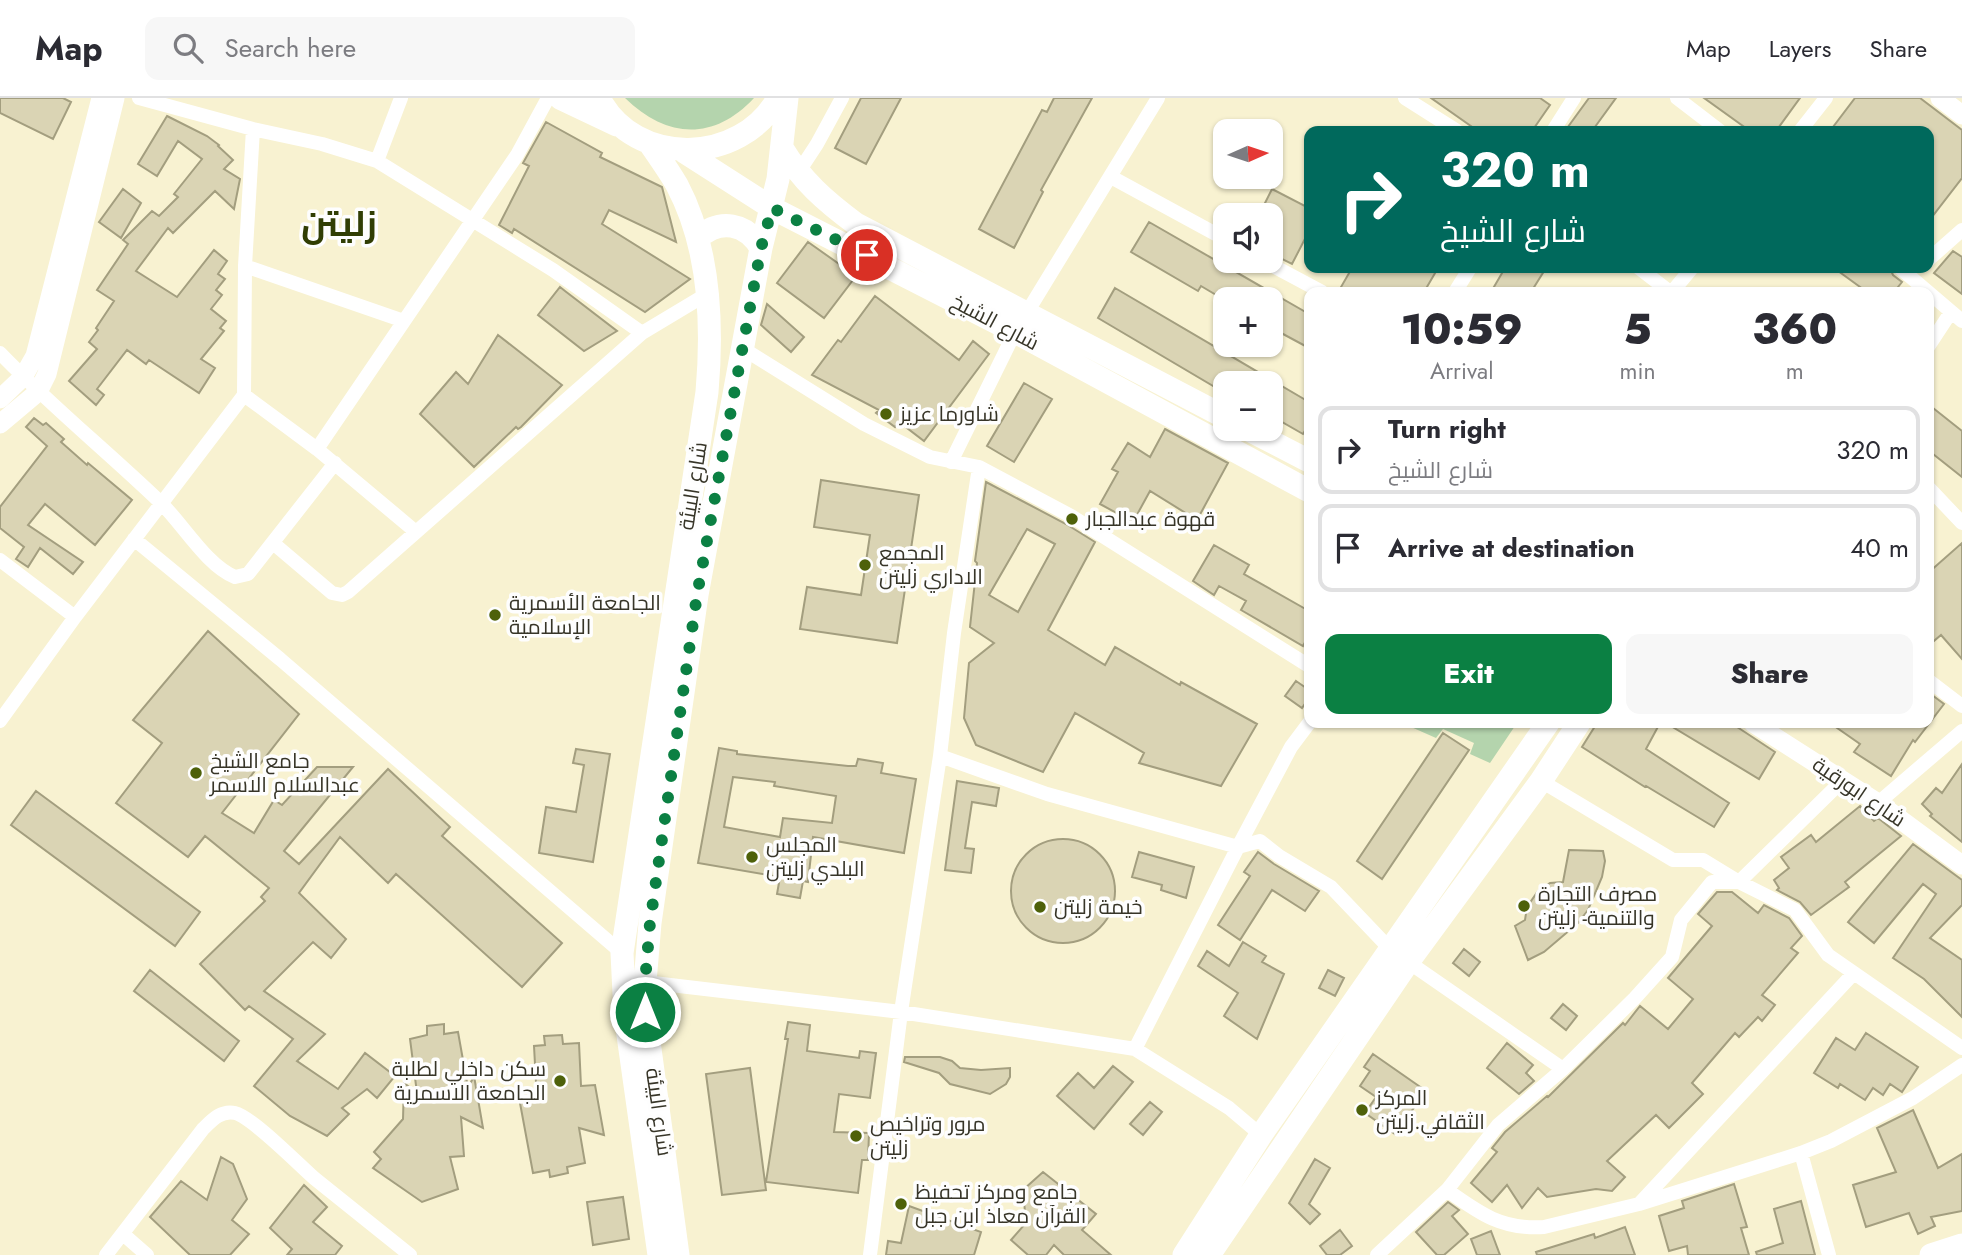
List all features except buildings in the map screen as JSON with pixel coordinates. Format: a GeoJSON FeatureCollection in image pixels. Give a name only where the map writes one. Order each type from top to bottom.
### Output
{"type":"FeatureCollection","features":[{"type":"Feature","properties":{"kind":"main road"},"geometry":{"type":"LineString","coordinates":[[0,399],[23,377],[35,356],[101,98]]}},
{"type":"Feature","properties":{"kind":"main road"},"geometry":{"type":"LineString","coordinates":[[0,424],[38,392],[47,374],[115,98]]}},
{"type":"Feature","properties":{"kind":"main road"},"geometry":{"type":"LineString","coordinates":[[560,98],[650,144],[682,151],[716,147],[746,134],[771,111],[778,98]]}},
{"type":"Feature","properties":{"kind":"main road"},"geometry":{"type":"LineString","coordinates":[[599,98],[604,108],[625,129]]}},
{"type":"Feature","properties":{"kind":"main road","name":"شارع البيئة"},"geometry":{"type":"LineString","coordinates":[[659,1255],[625,1014],[622,953],[687,593],[742,348],[761,248],[772,208],[787,98]]}},
{"type":"Feature","properties":{"kind":"main road"},"geometry":{"type":"LineString","coordinates":[[1940,98],[1962,115]]}},
{"type":"Feature","properties":{"kind":"main road","name":"شارع البيئة"},"geometry":{"type":"LineString","coordinates":[[650,144],[676,184],[698,238],[707,295],[711,350],[645,982],[645,1012],[678,1255]]}},
{"type":"Feature","properties":{"kind":"main road","name":"شارع الشيخ"},"geometry":{"type":"LineString","coordinates":[[782,148],[798,173],[828,204],[856,224],[1304,488]]}},
{"type":"Feature","properties":{"kind":"main road","name":"شارع الشيخ"},"geometry":{"type":"LineString","coordinates":[[682,151],[772,208],[1213,411]]}},
{"type":"Feature","properties":{"kind":"main road"},"geometry":{"type":"LineString","coordinates":[[698,238],[706,230],[727,225],[747,231],[761,248]]}},
{"type":"Feature","properties":{"kind":"main road"},"geometry":{"type":"LineString","coordinates":[[1270,441],[1304,458]]}},
{"type":"Feature","properties":{"kind":"main road"},"geometry":{"type":"LineString","coordinates":[[1209,1255],[1545,728]]}},
{"type":"Feature","properties":{"kind":"main road"},"geometry":{"type":"LineString","coordinates":[[1184,1255],[1261,1135],[1400,955],[1541,781],[1576,728]]}},
{"type":"Feature","properties":{"kind":"main road","name":"شارع ابورقية"},"geometry":{"type":"LineString","coordinates":[[1761,728],[1878,803],[1962,865]]}},
{"type":"Feature","properties":{"kind":"main road"},"geometry":{"type":"LineString","coordinates":[[1931,1255],[1962,1245]]}},
{"type":"Feature","properties":{"kind":"street"},"geometry":{"type":"LineString","coordinates":[[139,98],[253,130],[322,144],[377,161],[553,270],[642,333]]}},
{"type":"Feature","properties":{"kind":"street"},"geometry":{"type":"LineString","coordinates":[[377,161],[401,98]]}},
{"type":"Feature","properties":{"kind":"street"},"geometry":{"type":"LineString","coordinates":[[317,449],[517,155],[548,98]]}},
{"type":"Feature","properties":{"kind":"street"},"geometry":{"type":"LineString","coordinates":[[798,173],[842,98]]}},
{"type":"Feature","properties":{"kind":"street"},"geometry":{"type":"LineString","coordinates":[[951,462],[1021,323],[1158,98]]}},
{"type":"Feature","properties":{"kind":"street"},"geometry":{"type":"LineString","coordinates":[[1407,98],[1449,126]]}},
{"type":"Feature","properties":{"kind":"street"},"geometry":{"type":"LineString","coordinates":[[1556,126],[1574,98]]}},
{"type":"Feature","properties":{"kind":"street"},"geometry":{"type":"LineString","coordinates":[[1677,98],[1713,126]]}},
{"type":"Feature","properties":{"kind":"street"},"geometry":{"type":"LineString","coordinates":[[1804,126],[1826,98]]}},
{"type":"Feature","properties":{"kind":"street"},"geometry":{"type":"LineString","coordinates":[[0,721],[75,617],[244,395],[245,266],[253,130]]}},
{"type":"Feature","properties":{"kind":"street"},"geometry":{"type":"LineString","coordinates":[[1111,177],[1213,232]]}},
{"type":"Feature","properties":{"kind":"street"},"geometry":{"type":"LineString","coordinates":[[1934,255],[1962,230]]}},
{"type":"Feature","properties":{"kind":"street"},"geometry":{"type":"LineString","coordinates":[[245,266],[404,321]]}},
{"type":"Feature","properties":{"kind":"street"},"geometry":{"type":"LineString","coordinates":[[1283,271],[1313,287]]}},
{"type":"Feature","properties":{"kind":"street"},"geometry":{"type":"LineString","coordinates":[[1646,273],[1664,287]]}},
{"type":"Feature","properties":{"kind":"street"},"geometry":{"type":"LineString","coordinates":[[1675,287],[1688,273]]}},
{"type":"Feature","properties":{"kind":"street"},"geometry":{"type":"LineString","coordinates":[[1913,273],[1927,287]]}},
{"type":"Feature","properties":{"kind":"street"},"geometry":{"type":"LineString","coordinates":[[1934,293],[1957,316],[1934,341]]}},
{"type":"Feature","properties":{"kind":"street"},"geometry":{"type":"LineString","coordinates":[[273,542],[332,593],[342,595],[642,333],[707,295]]}},
{"type":"Feature","properties":{"kind":"street"},"geometry":{"type":"LineString","coordinates":[[742,348],[864,424],[930,457],[979,467],[1071,516],[1304,663]]}},
{"type":"Feature","properties":{"kind":"street"},"geometry":{"type":"LineString","coordinates":[[0,353],[38,392],[162,504],[217,566],[235,577],[248,574],[335,463]]}},
{"type":"Feature","properties":{"kind":"street"},"geometry":{"type":"LineString","coordinates":[[244,395],[335,463],[416,532]]}},
{"type":"Feature","properties":{"kind":"street"},"geometry":{"type":"LineString","coordinates":[[870,1255],[901,1012],[940,756],[954,633],[979,467]]}},
{"type":"Feature","properties":{"kind":"street"},"geometry":{"type":"LineString","coordinates":[[1934,493],[1962,523]]}},
{"type":"Feature","properties":{"kind":"street"},"geometry":{"type":"LineString","coordinates":[[134,539],[470,821],[622,953]]}},
{"type":"Feature","properties":{"kind":"street"},"geometry":{"type":"LineString","coordinates":[[0,560],[75,617]]}},
{"type":"Feature","properties":{"kind":"street"},"geometry":{"type":"LineString","coordinates":[[1934,685],[1962,706]]}},
{"type":"Feature","properties":{"kind":"street"},"geometry":{"type":"LineString","coordinates":[[1135,1049],[1238,847],[1292,747],[1305,728]]}},
{"type":"Feature","properties":{"kind":"street"},"geometry":{"type":"LineString","coordinates":[[1878,803],[1962,731]]}},
{"type":"Feature","properties":{"kind":"street"},"geometry":{"type":"LineString","coordinates":[[940,756],[1047,794],[1238,847],[1260,841],[1279,856],[1331,887],[1400,955],[1563,1069]]}},
{"type":"Feature","properties":{"kind":"street"},"geometry":{"type":"LineString","coordinates":[[1541,781],[1673,860],[1703,860],[1739,882],[1795,909],[1828,955],[1962,1048]]}},
{"type":"Feature","properties":{"kind":"street"},"geometry":{"type":"LineString","coordinates":[[1377,1255],[1447,1189],[1498,1125],[1563,1069],[1672,957],[1681,920],[1712,882],[1739,882],[1842,781]]}},
{"type":"Feature","properties":{"kind":"street"},"geometry":{"type":"LineString","coordinates":[[1639,1204],[1853,974]]}},
{"type":"Feature","properties":{"kind":"street"},"geometry":{"type":"LineString","coordinates":[[645,982],[901,1012],[1135,1049],[1229,1108],[1261,1135]]}},
{"type":"Feature","properties":{"kind":"street"},"geometry":{"type":"LineString","coordinates":[[1447,1189],[1485,1217],[1532,1228],[1544,1227],[1639,1204],[1801,1153],[1831,1141],[1913,1098],[1962,1065]]}},
{"type":"Feature","properties":{"kind":"street"},"geometry":{"type":"LineString","coordinates":[[106,1255],[203,1129],[220,1114],[233,1113],[240,1115],[267,1135],[313,1177],[410,1255]]}},
{"type":"Feature","properties":{"kind":"street"},"geometry":{"type":"LineString","coordinates":[[1801,1153],[1829,1255]]}},
{"type":"Feature","properties":{"kind":"street"},"geometry":{"type":"LineString","coordinates":[[123,1234],[146,1255]]}},
{"type":"Feature","properties":{"kind":"green space"},"geometry":{"type":"Polygon","coordinates":[[[625,98],[754,98],[722,122],[690,130],[657,121],[625,98]]]}},
{"type":"Feature","properties":{"kind":"green space"},"geometry":{"type":"Polygon","coordinates":[[[1413,728],[1514,728],[1490,763],[1470,754],[1474,743],[1443,729],[1436,738],[1413,728]]]}},
{"type":"Feature","properties":{"kind":"place","name":"شاورما عزيز"},"geometry":{"type":"Point","coordinates":[886,414]}},
{"type":"Feature","properties":{"kind":"place","name":"قهوة عبدالجبار"},"geometry":{"type":"Point","coordinates":[1072,519]}},
{"type":"Feature","properties":{"kind":"place","name":"المجمع الاداري زليتن"},"geometry":{"type":"Point","coordinates":[865,565]}},
{"type":"Feature","properties":{"kind":"place","name":"الجامعة الأسمرية الإسلامية"},"geometry":{"type":"Point","coordinates":[495,615]}},
{"type":"Feature","properties":{"kind":"place","name":"جامع الشيخ عبدالسلام الاسمر"},"geometry":{"type":"Point","coordinates":[196,773]}},
{"type":"Feature","properties":{"kind":"place","name":"المجلس البلدي زليتن"},"geometry":{"type":"Point","coordinates":[752,857]}},
{"type":"Feature","properties":{"kind":"place","name":"مصرف التجارة والتنمية- زليتن"},"geometry":{"type":"Point","coordinates":[1524,906]}},
{"type":"Feature","properties":{"kind":"place","name":"خيمة زليتن"},"geometry":{"type":"Point","coordinates":[1040,907]}},
{"type":"Feature","properties":{"kind":"place","name":"سكن داخلي لطلبة الجامعة اﻻسمرية"},"geometry":{"type":"Point","coordinates":[560,1081]}},
{"type":"Feature","properties":{"kind":"place","name":"المركز الثقافي.زليتن"},"geometry":{"type":"Point","coordinates":[1362,1110]}},
{"type":"Feature","properties":{"kind":"place","name":"مرور وتراخيص زليتن"},"geometry":{"type":"Point","coordinates":[856,1136]}},
{"type":"Feature","properties":{"kind":"place","name":"جامع ومركز تحفيظ القرآن معاذ ابن جبل"},"geometry":{"type":"Point","coordinates":[901,1204]}},
{"type":"Feature","properties":{"kind":"district","name":"زليتن"},"geometry":{"type":"Point","coordinates":[339,224]}},
{"type":"Feature","properties":{"kind":"route"},"geometry":{"type":"LineString","coordinates":[[645,1012],[650,923],[697,595],[761,248],[772,208],[867,255]]}}]}
